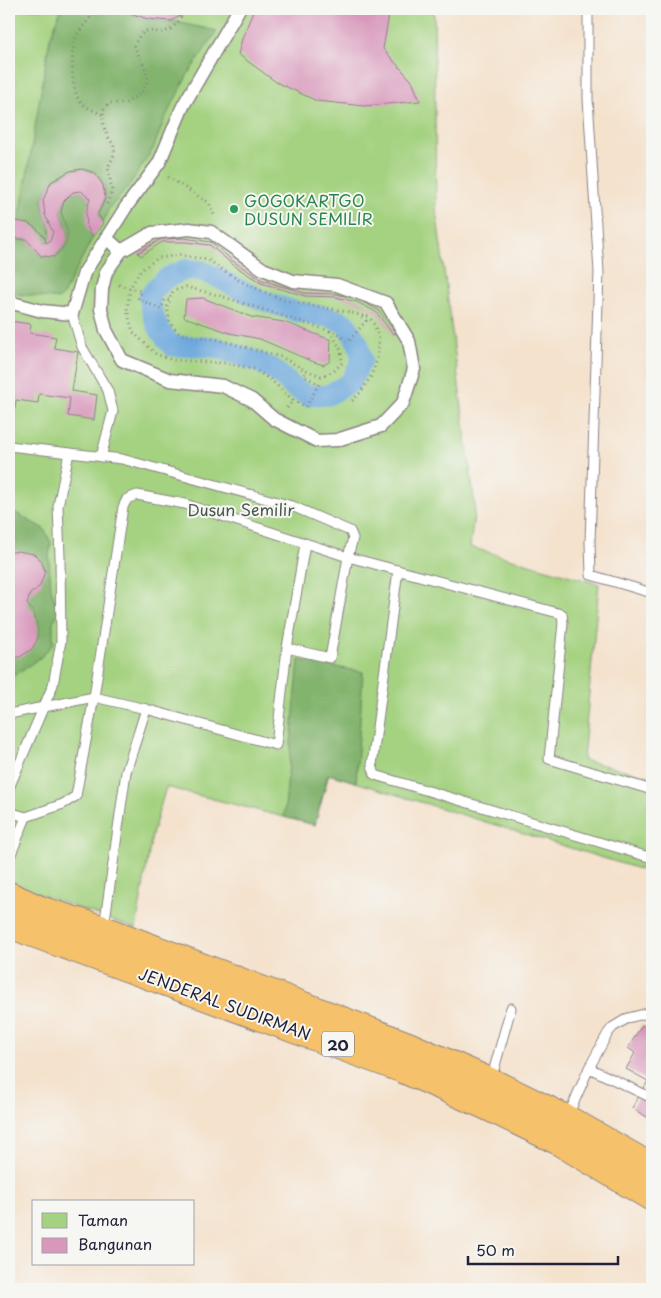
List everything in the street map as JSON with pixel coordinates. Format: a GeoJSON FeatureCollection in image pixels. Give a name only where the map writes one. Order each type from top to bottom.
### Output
{"type":"FeatureCollection","features":[{"type":"Feature","properties":{"kind":"highway","name":"20"},"geometry":{"type":"LineString","coordinates":[[9,896],[40,910],[104,930],[399,1043],[490,1082],[561,1130],[652,1168]]}},
{"type":"Feature","properties":{"kind":"highway","name":"JENDERAL SUDIRMAN"},"geometry":{"type":"LineString","coordinates":[[9,922],[28,931],[401,1068],[485,1105],[561,1130],[652,1197]]}},
{"type":"Feature","properties":{"kind":"street"},"geometry":{"type":"LineString","coordinates":[[9,302],[42,311],[72,314],[84,273],[118,220],[159,163],[183,106],[239,9]]}},
{"type":"Feature","properties":{"kind":"street"},"geometry":{"type":"LineString","coordinates":[[189,230],[212,232],[263,269],[293,281],[337,285],[386,303],[409,341],[414,368],[403,403],[381,426],[337,440],[317,441],[274,419],[252,400],[223,386],[170,380],[122,360],[106,330],[101,309],[106,272],[120,251],[152,233],[189,230]]}},
{"type":"Feature","properties":{"kind":"street"},"geometry":{"type":"LineString","coordinates":[[106,238],[120,251]]}},
{"type":"Feature","properties":{"kind":"lane"},"geometry":{"type":"LineString","coordinates":[[588,9],[588,99],[599,272],[590,575],[652,593]]}},
{"type":"Feature","properties":{"kind":"lane"},"geometry":{"type":"LineString","coordinates":[[72,314],[82,347],[108,391],[113,411],[101,456]]}},
{"type":"Feature","properties":{"kind":"lane"},"geometry":{"type":"LineString","coordinates":[[9,446],[122,459],[292,506],[350,531],[353,538],[330,658],[287,648]]}},
{"type":"Feature","properties":{"kind":"lane"},"geometry":{"type":"LineString","coordinates":[[9,788],[53,685],[61,641],[58,506],[69,453]]}},
{"type":"Feature","properties":{"kind":"lane"},"geometry":{"type":"LineString","coordinates":[[9,812],[26,817],[63,804],[76,796],[94,697],[124,507],[127,499],[137,495],[185,504],[348,557],[562,614],[563,623],[549,759],[652,790]]}},
{"type":"Feature","properties":{"kind":"lane"},"geometry":{"type":"LineString","coordinates":[[9,714],[94,697],[146,709],[276,745],[287,648],[305,544]]}},
{"type":"Feature","properties":{"kind":"lane"},"geometry":{"type":"LineString","coordinates":[[398,570],[372,765],[375,775],[652,858]]}},
{"type":"Feature","properties":{"kind":"lane"},"geometry":{"type":"LineString","coordinates":[[104,930],[126,772],[146,709]]}},
{"type":"Feature","properties":{"kind":"lane"},"geometry":{"type":"LineString","coordinates":[[9,762],[18,767]]}},
{"type":"Feature","properties":{"kind":"lane"},"geometry":{"type":"LineString","coordinates":[[9,859],[26,817]]}},
{"type":"Feature","properties":{"kind":"lane"},"geometry":{"type":"LineString","coordinates":[[490,1082],[511,1008]]}},
{"type":"Feature","properties":{"kind":"lane"},"geometry":{"type":"LineString","coordinates":[[561,1130],[608,1033],[613,1027],[628,1018],[652,1012]]}},
{"type":"Feature","properties":{"kind":"lane"},"geometry":{"type":"LineString","coordinates":[[590,1068],[652,1098]]}},
{"type":"Feature","properties":{"kind":"path"},"geometry":{"type":"LineString","coordinates":[[95,9],[92,17],[81,28],[71,54],[74,91],[79,101],[103,116]]}},
{"type":"Feature","properties":{"kind":"path"},"geometry":{"type":"LineString","coordinates":[[118,220],[104,212],[112,191],[108,167],[114,155],[114,144],[104,127],[103,110],[109,103],[127,104],[143,92],[148,77],[134,46],[138,37],[147,31],[162,32],[172,29],[182,15]]}},
{"type":"Feature","properties":{"kind":"path"},"geometry":{"type":"LineString","coordinates":[[155,168],[182,187],[209,202],[216,219]]}},
{"type":"Feature","properties":{"kind":"path"},"geometry":{"type":"LineString","coordinates":[[293,400],[271,380],[254,369],[225,363],[173,360],[156,354],[133,332],[127,310],[130,288],[141,270],[158,258],[180,255],[208,260],[240,281],[284,300],[369,317],[375,326],[379,339],[378,360],[371,376],[360,393],[350,403]]}},
{"type":"Feature","properties":{"kind":"path"},"geometry":{"type":"LineString","coordinates":[[104,282],[141,291],[138,299],[161,309],[164,299],[169,300]]}},
{"type":"Feature","properties":{"kind":"path"},"geometry":{"type":"LineString","coordinates":[[330,331],[341,350],[342,363],[334,372],[321,376],[281,357],[216,339],[180,334],[170,324],[167,307],[173,292],[186,287],[221,296],[330,331],[336,333],[348,342],[366,322]]}},
{"type":"Feature","properties":{"kind":"path"},"geometry":{"type":"LineString","coordinates":[[306,370],[304,376],[319,384],[306,407]]}},
{"type":"Feature","properties":{"kind":"green space","name":"Dusun Semilir"},"geometry":{"type":"Polygon","coordinates":[[[9,9],[434,9],[436,209],[475,507],[470,547],[599,584],[583,760],[652,777],[652,873],[329,774],[315,825],[166,787],[152,835],[136,929],[9,883],[9,9]]]}},
{"type":"Feature","properties":{"kind":"green space"},"geometry":{"type":"Polygon","coordinates":[[[61,9],[117,9],[148,19],[171,21],[217,31],[188,74],[165,118],[153,149],[126,190],[109,208],[103,223],[98,214],[105,198],[104,187],[96,174],[90,171],[75,170],[60,176],[52,182],[43,202],[51,235],[50,241],[46,243],[45,238],[19,222],[50,38],[61,9]]]}},
{"type":"Feature","properties":{"kind":"green space"},"geometry":{"type":"Polygon","coordinates":[[[81,191],[90,199],[87,219],[93,237],[63,295],[59,299],[9,293],[9,266],[12,263],[14,239],[26,239],[41,256],[55,256],[66,244],[68,233],[61,212],[64,201],[73,192],[81,191]]]}},
{"type":"Feature","properties":{"kind":"green space"},"geometry":{"type":"Polygon","coordinates":[[[9,507],[14,512],[44,529],[51,543],[49,556],[51,589],[59,613],[53,621],[53,644],[41,657],[9,679],[9,507]]]}},
{"type":"Feature","properties":{"kind":"green space"},"geometry":{"type":"Polygon","coordinates":[[[299,660],[363,672],[356,782],[328,774],[315,825],[284,817],[299,660]]]}},
{"type":"Feature","properties":{"kind":"building"},"geometry":{"type":"Polygon","coordinates":[[[9,9],[16,9],[11,25],[9,25],[9,9]]]}},
{"type":"Feature","properties":{"kind":"building"},"geometry":{"type":"Polygon","coordinates":[[[118,9],[194,9],[171,21],[148,19],[118,9]]]}},
{"type":"Feature","properties":{"kind":"building"},"geometry":{"type":"Polygon","coordinates":[[[254,9],[390,9],[383,49],[412,81],[420,101],[364,106],[317,101],[276,82],[238,54],[254,9]]]}},
{"type":"Feature","properties":{"kind":"building"},"geometry":{"type":"Polygon","coordinates":[[[82,169],[95,173],[103,185],[105,198],[98,214],[103,223],[93,237],[87,227],[86,212],[90,199],[81,191],[73,192],[64,201],[61,212],[68,233],[66,244],[54,257],[41,256],[26,239],[14,239],[12,263],[9,266],[9,220],[28,223],[37,229],[45,238],[46,243],[50,241],[53,232],[45,215],[43,200],[51,182],[70,171],[82,169]]]}},
{"type":"Feature","properties":{"kind":"building"},"geometry":{"type":"Polygon","coordinates":[[[184,238],[211,242],[234,262],[262,280],[304,293],[336,294],[357,299],[378,310],[396,333],[393,334],[376,312],[357,302],[336,297],[305,296],[261,283],[232,264],[210,245],[162,242],[141,256],[138,253],[161,239],[184,238]]]}},
{"type":"Feature","properties":{"kind":"building"},"geometry":{"type":"Polygon","coordinates":[[[203,298],[251,317],[284,322],[331,340],[330,361],[324,365],[260,339],[230,333],[184,317],[186,299],[203,298]]]}},
{"type":"Feature","properties":{"kind":"building"},"geometry":{"type":"Polygon","coordinates":[[[9,321],[31,324],[30,333],[56,337],[54,348],[78,352],[72,391],[97,395],[94,420],[68,416],[70,398],[39,394],[38,403],[16,400],[15,409],[9,408],[9,321]]]}},
{"type":"Feature","properties":{"kind":"building"},"geometry":{"type":"Polygon","coordinates":[[[18,551],[34,554],[41,560],[45,571],[40,586],[30,594],[27,604],[34,613],[38,629],[37,640],[32,649],[20,657],[9,658],[9,553],[18,551]]]}},
{"type":"Feature","properties":{"kind":"building"},"geometry":{"type":"Polygon","coordinates":[[[642,1025],[652,1031],[652,1120],[632,1108],[648,1081],[626,1069],[635,1053],[628,1048],[642,1025]]]}},
{"type":"Feature","properties":{"kind":"waterway"},"geometry":{"type":"LineString","coordinates":[[188,269],[202,271],[261,300],[298,312],[329,317],[345,323],[358,343],[362,360],[350,383],[328,395],[308,396],[292,386],[272,368],[248,358],[214,347],[172,346],[156,323],[149,297],[166,279],[188,269]]}},
{"type":"Feature","properties":{"kind":"place","name":"GOGOKARTGO DUSUN SEMILIR"},"geometry":{"type":"Point","coordinates":[234,209]}}]}
